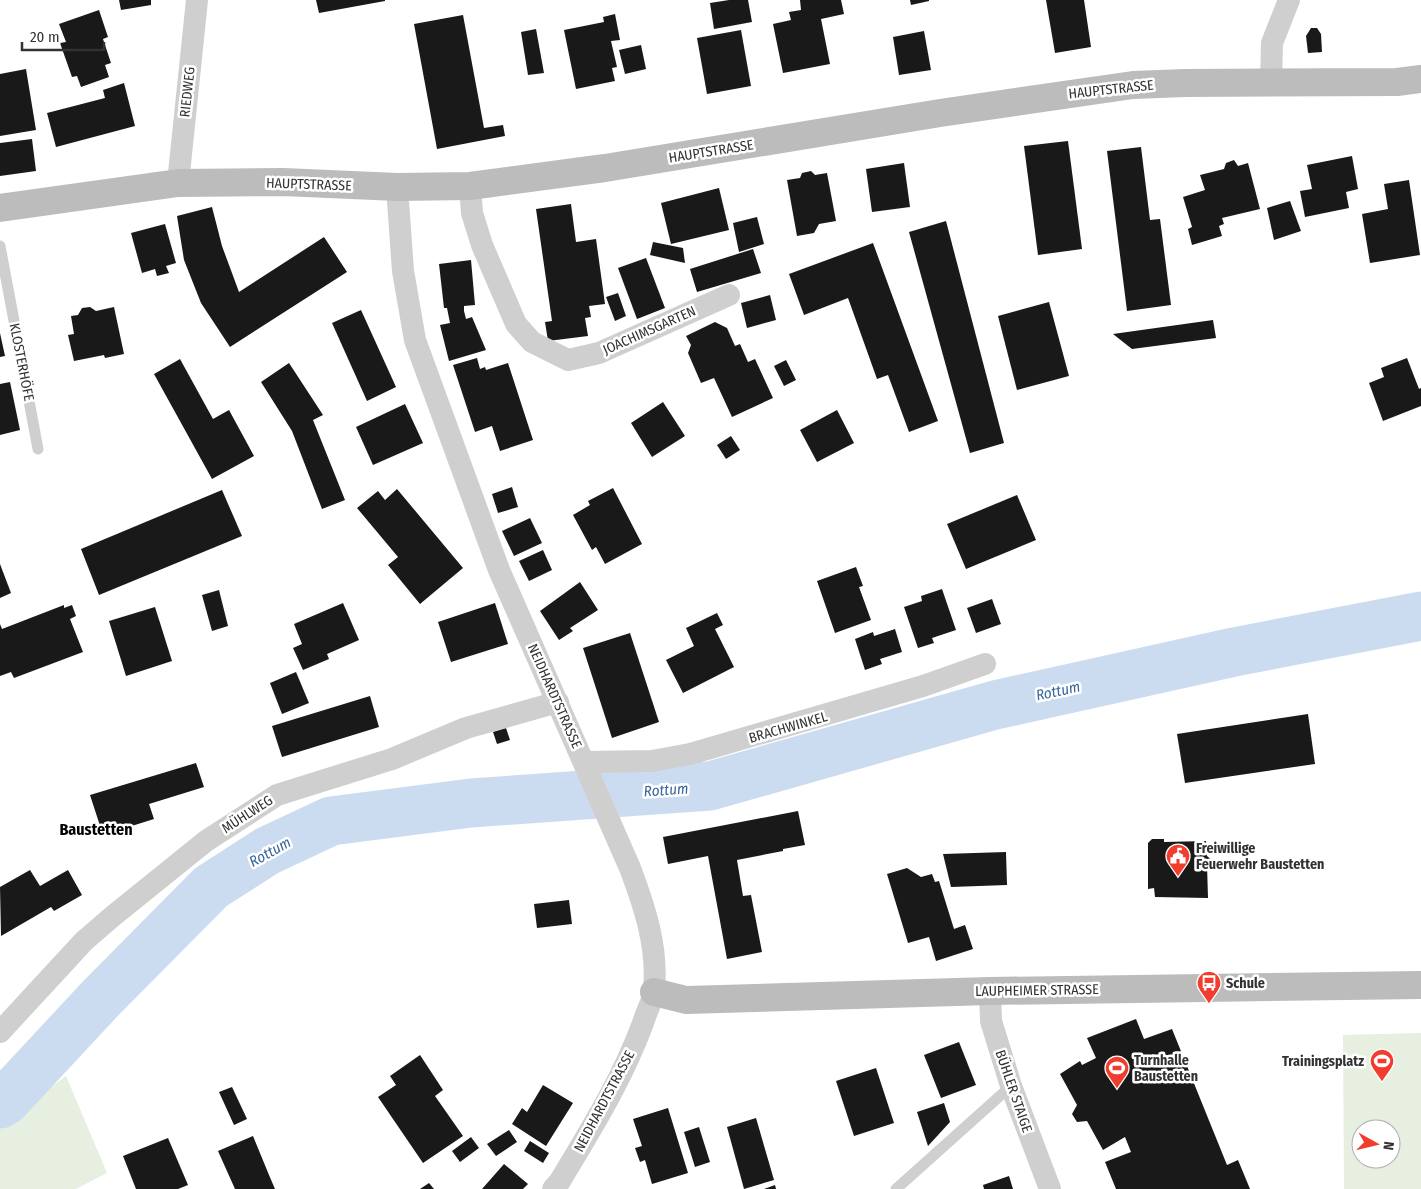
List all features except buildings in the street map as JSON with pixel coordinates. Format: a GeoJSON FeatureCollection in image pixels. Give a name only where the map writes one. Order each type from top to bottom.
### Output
{"type":"FeatureCollection","features":[{"type":"Feature","properties":{"kind":"main road","name":"HAUPTSTRASSE"},"geometry":{"type":"LineString","coordinates":[[0,208],[178,183],[283,182],[397,187],[470,186],[605,168],[1079,91],[1133,85],[1377,82],[1421,79]]}},
{"type":"Feature","properties":{"kind":"main road","name":"LAUPHEIMER STRASSE"},"geometry":{"type":"LineString","coordinates":[[654,992],[686,1000],[990,991],[1421,985]]}},
{"type":"Feature","properties":{"kind":"street","name":"RIEDWEG"},"geometry":{"type":"LineString","coordinates":[[178,183],[197,0]]}},
{"type":"Feature","properties":{"kind":"street"},"geometry":{"type":"LineString","coordinates":[[1271,82],[1272,43],[1289,0]]}},
{"type":"Feature","properties":{"kind":"street","name":"JOACHIMSGARTEN"},"geometry":{"type":"LineString","coordinates":[[470,186],[472,213],[482,244],[516,324],[532,342],[568,360],[599,353],[728,295]]}},
{"type":"Feature","properties":{"kind":"street","name":"NEIDHARDTSTRASSE"},"geometry":{"type":"LineString","coordinates":[[397,187],[403,271],[415,340],[499,570],[612,825],[647,913],[654,954],[654,992],[626,1066],[609,1099],[560,1181],[553,1189]]}},
{"type":"Feature","properties":{"kind":"street","name":"BRACHWINKEL"},"geometry":{"type":"LineString","coordinates":[[587,769],[690,754],[914,689],[985,664]]}},
{"type":"Feature","properties":{"kind":"street","name":"MÜHLWEG"},"geometry":{"type":"LineString","coordinates":[[0,1032],[84,940],[206,841],[277,795],[392,759],[466,728],[558,702]]}},
{"type":"Feature","properties":{"kind":"street","name":"BÜHLER STAIGE"},"geometry":{"type":"LineString","coordinates":[[990,991],[991,1021],[1011,1086],[1050,1189]]}},
{"type":"Feature","properties":{"kind":"lane","name":"KLOSTERHÖFE"},"geometry":{"type":"LineString","coordinates":[[0,246],[38,449]]}},
{"type":"Feature","properties":{"kind":"lane"},"geometry":{"type":"LineString","coordinates":[[896,1189],[1011,1086]]}},
{"type":"Feature","properties":{"kind":"green space","name":"Trainingsplatz"},"geometry":{"type":"Polygon","coordinates":[[[1421,1033],[1421,1189],[1344,1189],[1343,1035],[1421,1033]]]}},
{"type":"Feature","properties":{"kind":"green space"},"geometry":{"type":"Polygon","coordinates":[[[66,1076],[107,1173],[76,1189],[0,1189],[0,1125],[66,1076]]]}},
{"type":"Feature","properties":{"kind":"waterway","name":"Rottum"},"geometry":{"type":"LineString","coordinates":[[0,1104],[6,1100],[101,998],[211,887],[267,851],[331,821],[471,803],[710,786],[995,705],[1234,652],[1421,616]]}},
{"type":"Feature","properties":{"kind":"place","name":"Freiwillige Feuerwehr Baustetten"},"geometry":{"type":"Point","coordinates":[1178,877]}},
{"type":"Feature","properties":{"kind":"place","name":"Schule"},"geometry":{"type":"Point","coordinates":[1209,1004]}},
{"type":"Feature","properties":{"kind":"place","name":"Trainingsplatz"},"geometry":{"type":"Point","coordinates":[1382,1082]}},
{"type":"Feature","properties":{"kind":"place","name":"Turnhalle Baustetten"},"geometry":{"type":"Point","coordinates":[1117,1089]}},
{"type":"Feature","properties":{"kind":"district","name":"Baustetten"},"geometry":{"type":"Point","coordinates":[96,829]}}]}
